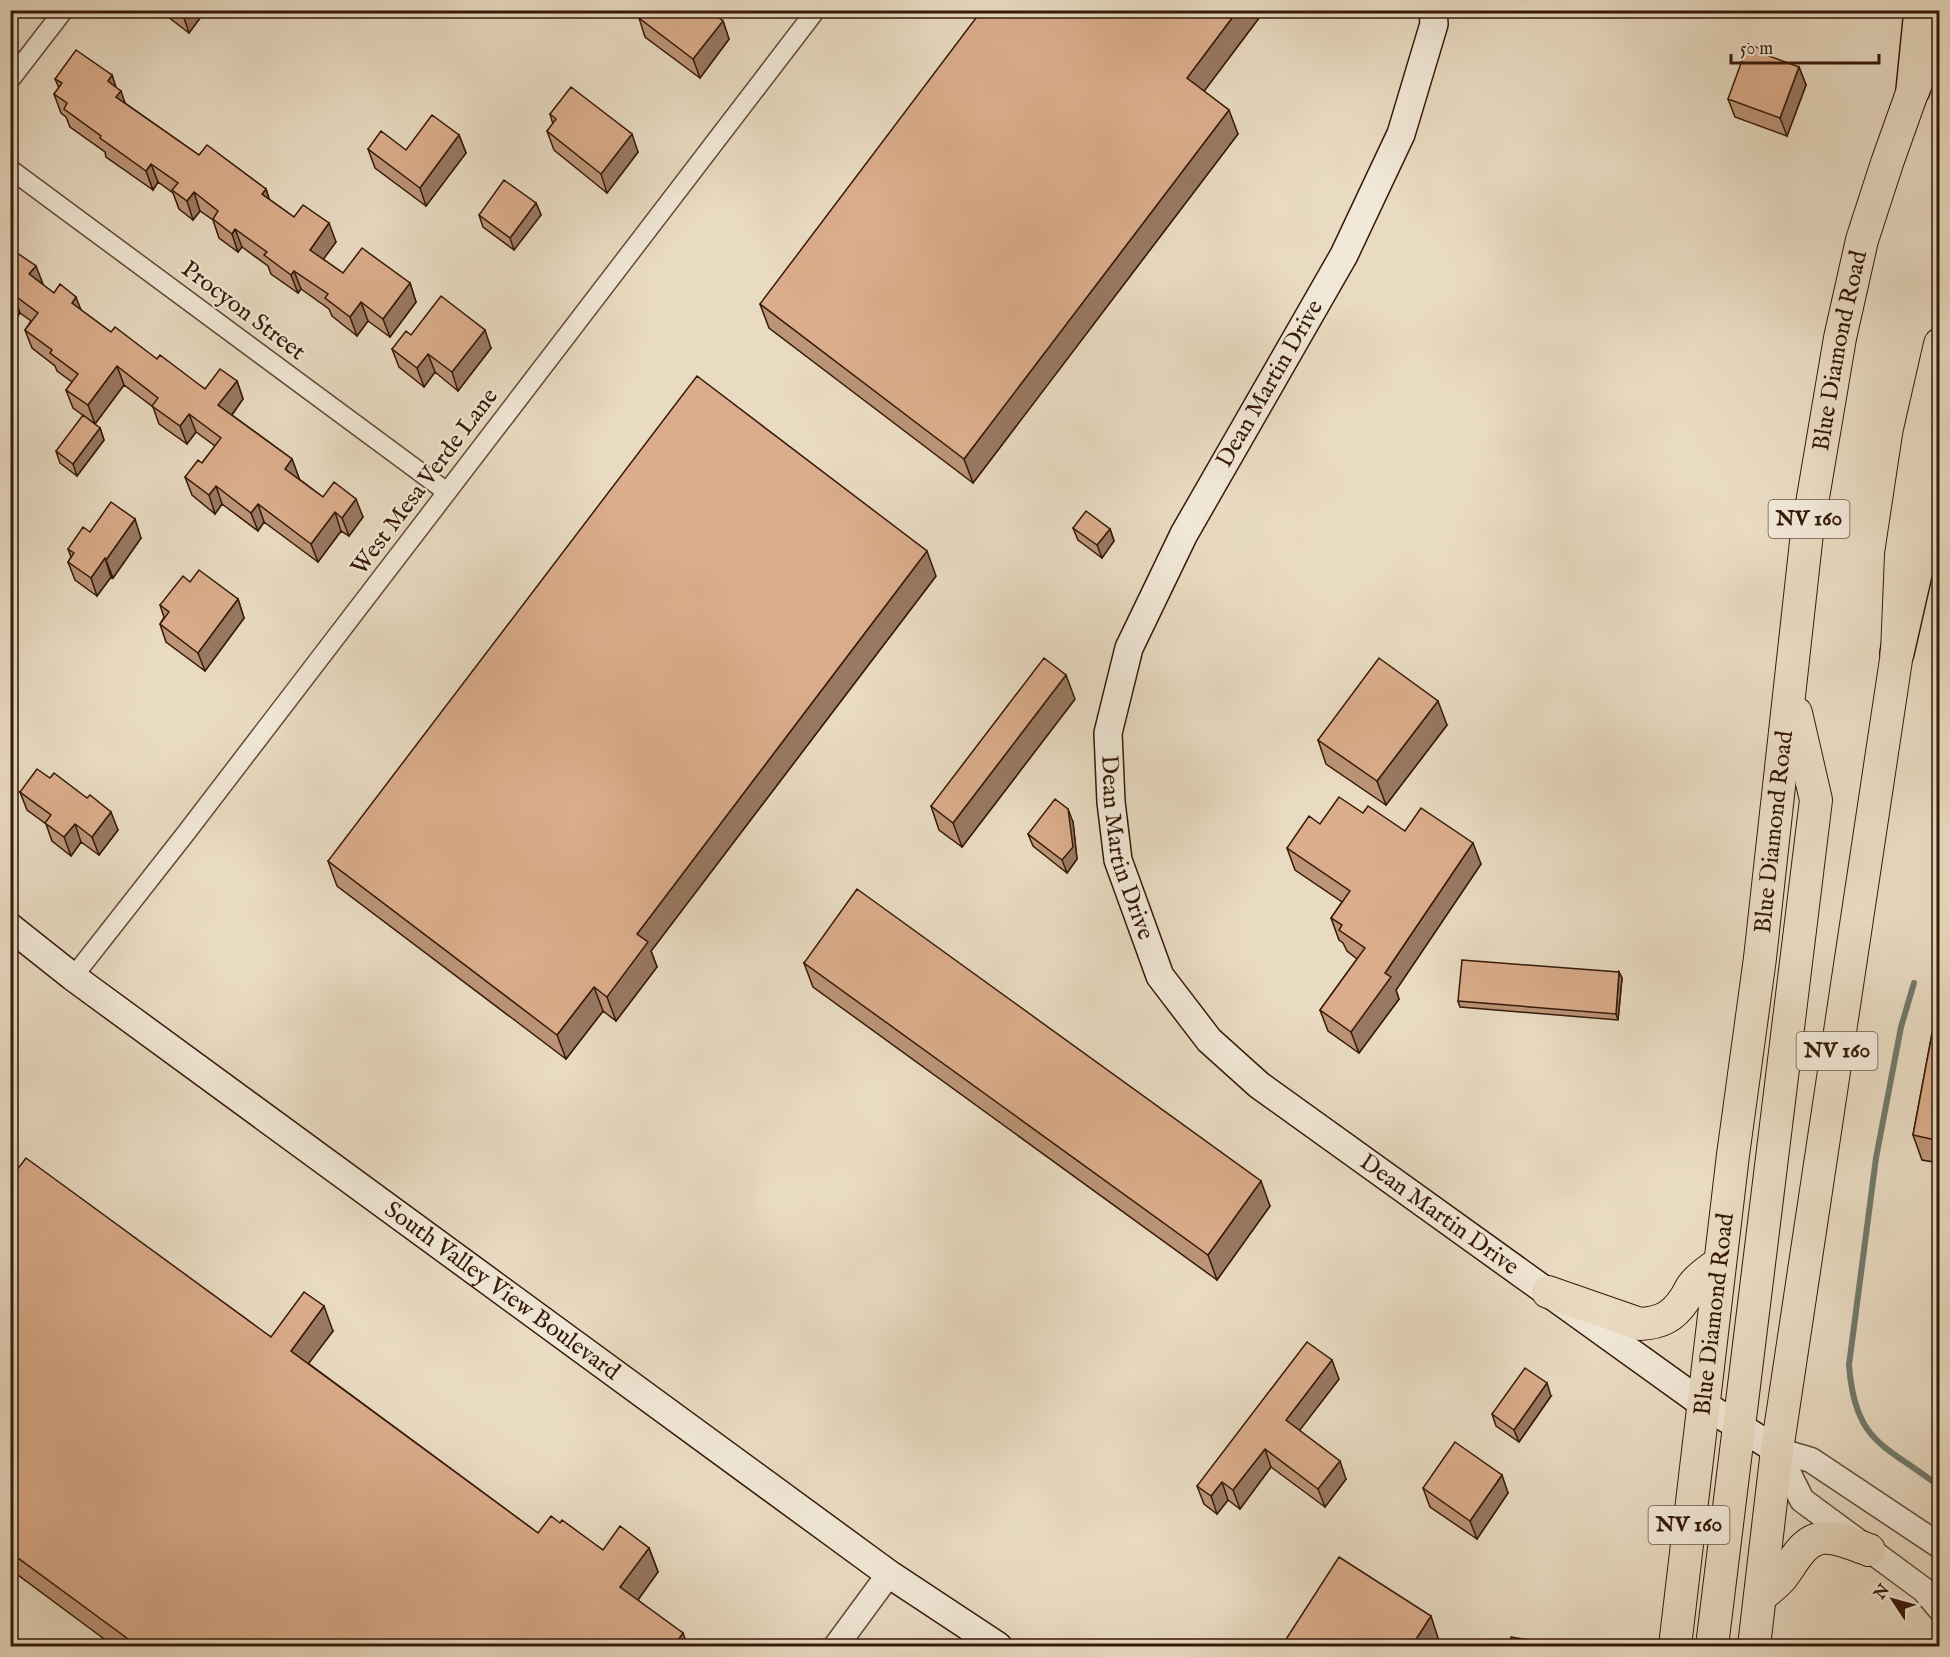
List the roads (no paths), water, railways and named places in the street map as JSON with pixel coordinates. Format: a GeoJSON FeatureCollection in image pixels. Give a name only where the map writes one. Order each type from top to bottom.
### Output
{"type":"FeatureCollection","features":[{"type":"Feature","properties":{"kind":"highway"},"geometry":{"type":"LineString","coordinates":[[1913,90],[1922,10]]}},
{"type":"Feature","properties":{"kind":"highway","name":"Blue Diamond Road"},"geometry":{"type":"LineString","coordinates":[[1675,1647],[1720,1262],[1760,958],[1807,533],[1840,338],[1862,240],[1913,90],[1940,33]]}},
{"type":"Feature","properties":{"kind":"highway","name":"NV 160"},"geometry":{"type":"LineString","coordinates":[[1754,1647],[1777,1450],[1898,653],[1901,555],[1919,436],[1940,344]]}},
{"type":"Feature","properties":{"kind":"highway"},"geometry":{"type":"LineString","coordinates":[[1898,653],[1940,464]]}},
{"type":"Feature","properties":{"kind":"highway"},"geometry":{"type":"LineString","coordinates":[[1712,1647],[1816,800],[1790,689]]}},
{"type":"Feature","properties":{"kind":"highway"},"geometry":{"type":"LineString","coordinates":[[1548,1292],[1640,1324],[1656,1323],[1675,1312],[1694,1284],[1720,1262]]}},
{"type":"Feature","properties":{"kind":"highway"},"geometry":{"type":"LineString","coordinates":[[1761,1596],[1780,1580],[1808,1544],[1821,1538],[1834,1539],[1869,1550]]}},
{"type":"Feature","properties":{"kind":"main road","name":"Dean Martin Drive"},"geometry":{"type":"LineString","coordinates":[[1433,10],[1434,24],[1401,134],[1354,235],[1184,534],[1128,648],[1108,733],[1111,802],[1118,860],[1160,976],[1209,1040],[1259,1085],[1704,1404],[1777,1450]]}},
{"type":"Feature","properties":{"kind":"main road","name":"South Valley View Boulevard"},"geometry":{"type":"LineString","coordinates":[[10,927],[73,977],[889,1574],[998,1647]]}},
{"type":"Feature","properties":{"kind":"street"},"geometry":{"type":"LineString","coordinates":[[10,80],[64,10]]}},
{"type":"Feature","properties":{"kind":"street","name":"West Mesa Verde Lane"},"geometry":{"type":"LineString","coordinates":[[73,977],[447,492],[811,12]]}},
{"type":"Feature","properties":{"kind":"street","name":"Procyon Street"},"geometry":{"type":"LineString","coordinates":[[10,169],[447,492]]}},
{"type":"Feature","properties":{"kind":"street"},"geometry":{"type":"LineString","coordinates":[[1777,1450],[1802,1500],[1924,1590],[1940,1609]]}},
{"type":"Feature","properties":{"kind":"street","name":"Dean Martin Drive"},"geometry":{"type":"LineString","coordinates":[[1777,1450],[1811,1460],[1940,1546]]}},
{"type":"Feature","properties":{"kind":"street"},"geometry":{"type":"LineString","coordinates":[[836,1647],[889,1574]]}},
{"type":"Feature","properties":{"kind":"waterway"},"geometry":{"type":"LineString","coordinates":[[1914,983],[1901,1027],[1876,1158],[1849,1365],[1852,1391],[1866,1427],[1876,1440],[1940,1487]]}}]}
